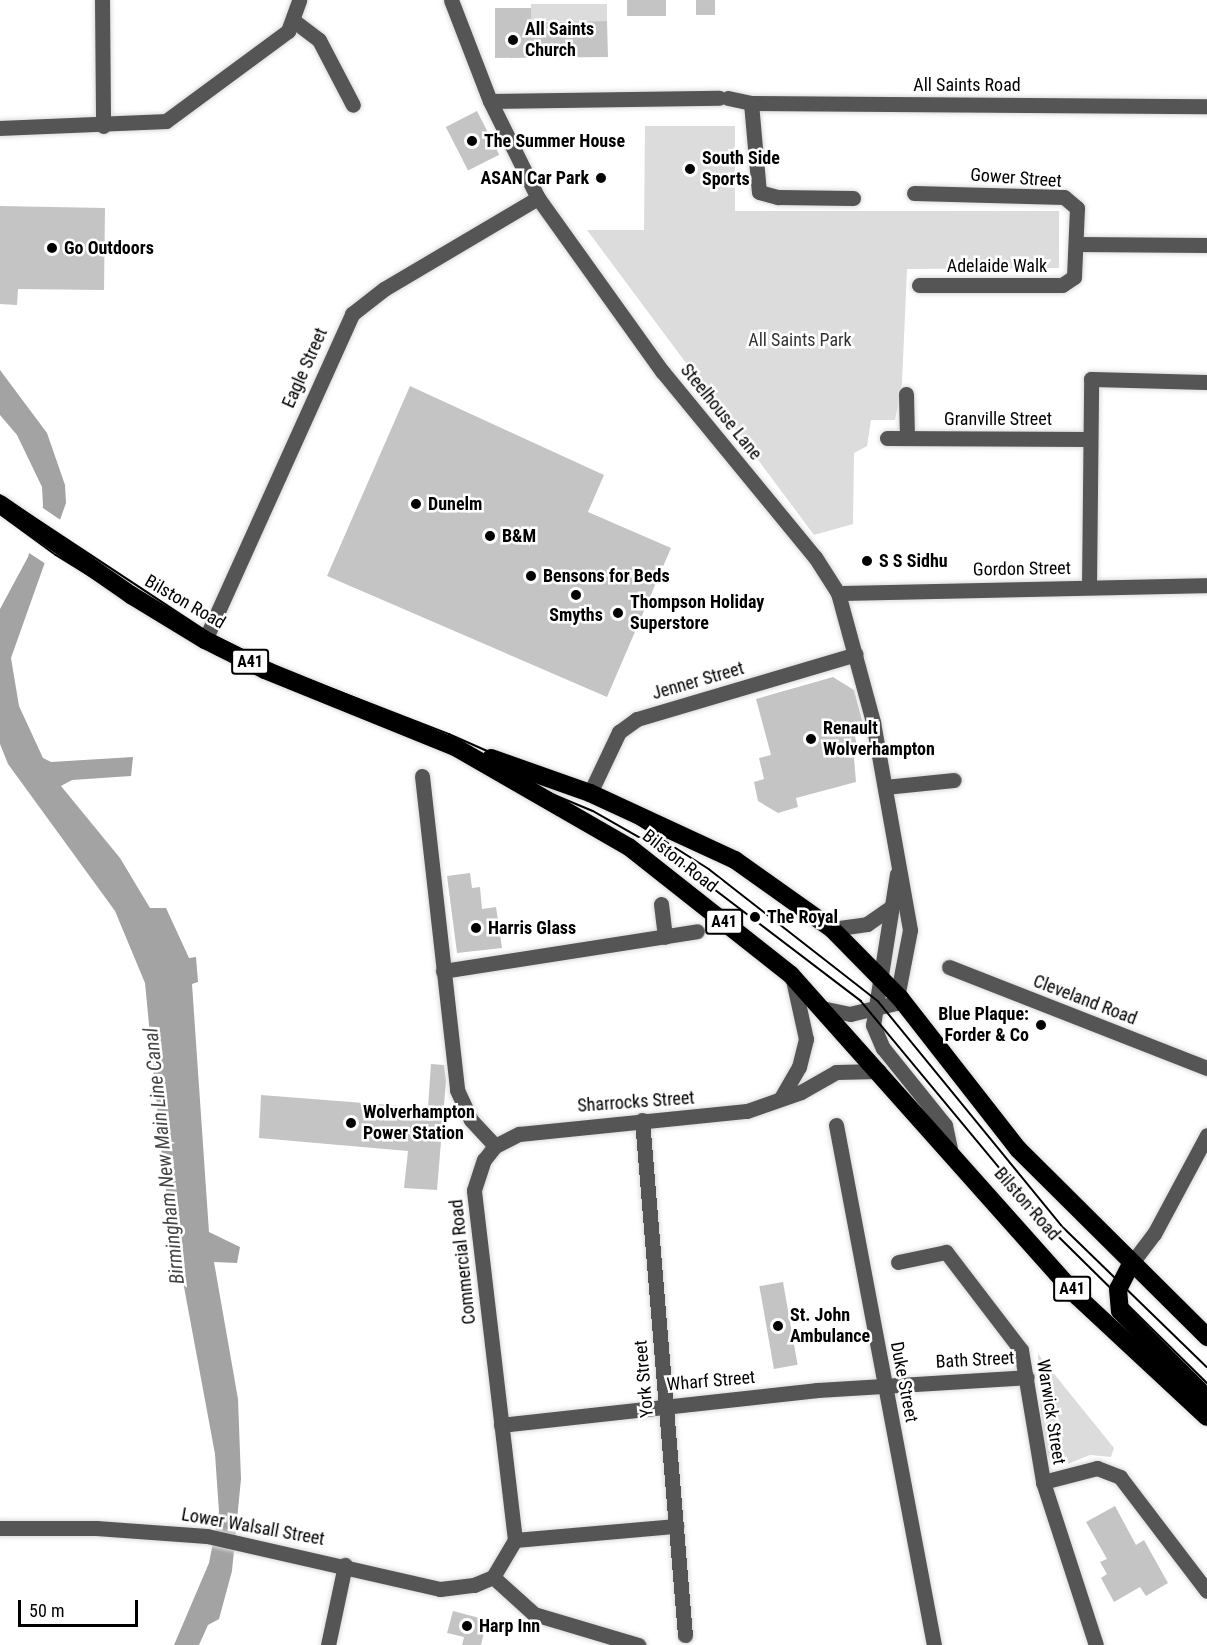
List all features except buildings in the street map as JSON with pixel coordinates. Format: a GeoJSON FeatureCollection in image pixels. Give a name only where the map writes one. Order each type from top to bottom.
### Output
{"type":"FeatureCollection","features":[{"type":"Feature","properties":{"kind":"highway","name":"Bilston Road"},"geometry":{"type":"LineString","coordinates":[[0,504],[60,547],[205,640],[266,670],[455,747],[590,793],[735,860],[772,882],[832,929],[882,977],[1018,1149],[1131,1264],[1207,1337]]}},
{"type":"Feature","properties":{"kind":"highway","name":"Bilston Road"},"geometry":{"type":"LineString","coordinates":[[455,747],[629,847],[790,975],[950,1149],[1084,1303],[1207,1417]]}},
{"type":"Feature","properties":{"kind":"highway"},"geometry":{"type":"LineString","coordinates":[[1131,1264],[1118,1289],[1120,1311],[1207,1398]]}},
{"type":"Feature","properties":{"kind":"street"},"geometry":{"type":"LineString","coordinates":[[102,0],[103,126]]}},
{"type":"Feature","properties":{"kind":"street"},"geometry":{"type":"LineString","coordinates":[[0,128],[152,125],[171,118],[278,40],[294,21],[299,0]]}},
{"type":"Feature","properties":{"kind":"street","name":"Steelhouse Lane"},"geometry":{"type":"LineString","coordinates":[[451,0],[490,101],[538,198],[662,372],[815,557],[838,593],[856,654],[885,787],[897,871],[907,899],[910,930],[900,998]]}},
{"type":"Feature","properties":{"kind":"street"},"geometry":{"type":"LineString","coordinates":[[294,21],[319,40],[353,105]]}},
{"type":"Feature","properties":{"kind":"street","name":"All Saints Road"},"geometry":{"type":"LineString","coordinates":[[490,101],[723,98],[751,103],[1207,106]]}},
{"type":"Feature","properties":{"kind":"street"},"geometry":{"type":"LineString","coordinates":[[751,103],[759,192],[778,197],[854,198]]}},
{"type":"Feature","properties":{"kind":"street","name":"Gower Street"},"geometry":{"type":"LineString","coordinates":[[914,193],[1064,197],[1077,208],[1076,244]]}},
{"type":"Feature","properties":{"kind":"street","name":"Eagle Street"},"geometry":{"type":"LineString","coordinates":[[205,640],[352,314],[384,288],[538,198]]}},
{"type":"Feature","properties":{"kind":"street"},"geometry":{"type":"LineString","coordinates":[[1076,244],[1207,245]]}},
{"type":"Feature","properties":{"kind":"street","name":"Adelaide Walk"},"geometry":{"type":"LineString","coordinates":[[919,285],[1062,285],[1074,277],[1076,244]]}},
{"type":"Feature","properties":{"kind":"street"},"geometry":{"type":"LineString","coordinates":[[1089,587],[1091,379],[1207,382]]}},
{"type":"Feature","properties":{"kind":"street"},"geometry":{"type":"LineString","coordinates":[[906,394],[907,438]]}},
{"type":"Feature","properties":{"kind":"street","name":"Granville Street"},"geometry":{"type":"LineString","coordinates":[[887,438],[1090,439]]}},
{"type":"Feature","properties":{"kind":"street","name":"Gordon Street"},"geometry":{"type":"LineString","coordinates":[[838,593],[1207,585]]}},
{"type":"Feature","properties":{"kind":"street","name":"Jenner Street"},"geometry":{"type":"LineString","coordinates":[[590,793],[619,732],[637,719],[856,654]]}},
{"type":"Feature","properties":{"kind":"street"},"geometry":{"type":"LineString","coordinates":[[422,776],[457,1090],[471,1120],[495,1146]]}},
{"type":"Feature","properties":{"kind":"street"},"geometry":{"type":"LineString","coordinates":[[885,787],[954,780]]}},
{"type":"Feature","properties":{"kind":"street","name":"Steelhouse Lane"},"geometry":{"type":"LineString","coordinates":[[897,871],[876,1008],[876,1036],[945,1125],[950,1149]]}},
{"type":"Feature","properties":{"kind":"street"},"geometry":{"type":"LineString","coordinates":[[661,904],[665,937]]}},
{"type":"Feature","properties":{"kind":"street"},"geometry":{"type":"LineString","coordinates":[[832,929],[867,924],[891,907]]}},
{"type":"Feature","properties":{"kind":"street"},"geometry":{"type":"LineString","coordinates":[[443,971],[697,931]]}},
{"type":"Feature","properties":{"kind":"street","name":"Cleveland Road"},"geometry":{"type":"LineString","coordinates":[[949,967],[1207,1068]]}},
{"type":"Feature","properties":{"kind":"street"},"geometry":{"type":"LineString","coordinates":[[781,1098],[799,1067],[806,1039],[803,1011],[790,975]]}},
{"type":"Feature","properties":{"kind":"street"},"geometry":{"type":"LineString","coordinates":[[822,1008],[850,1014],[893,1005],[900,998]]}},
{"type":"Feature","properties":{"kind":"street","name":"Sharrocks Street"},"geometry":{"type":"LineString","coordinates":[[495,1146],[519,1134],[747,1111],[836,1072],[879,1071]]}},
{"type":"Feature","properties":{"kind":"street","name":"York Street"},"geometry":{"type":"LineString","coordinates":[[642,1120],[685,1635]]}},
{"type":"Feature","properties":{"kind":"street","name":"Duke Street"},"geometry":{"type":"LineString","coordinates":[[836,1125],[934,1645]]}},
{"type":"Feature","properties":{"kind":"street"},"geometry":{"type":"LineString","coordinates":[[1131,1264],[1154,1234],[1207,1135]]}},
{"type":"Feature","properties":{"kind":"street","name":"Commercial Road"},"geometry":{"type":"LineString","coordinates":[[495,1146],[478,1171],[474,1190],[514,1540]]}},
{"type":"Feature","properties":{"kind":"street"},"geometry":{"type":"LineString","coordinates":[[1153,1285],[1149,1254],[1154,1234]]}},
{"type":"Feature","properties":{"kind":"street","name":"Warwick Street"},"geometry":{"type":"LineString","coordinates":[[898,1262],[946,1252],[1021,1350],[1027,1377],[1029,1420],[1043,1482],[1095,1645]]}},
{"type":"Feature","properties":{"kind":"street","name":"Bath Street"},"geometry":{"type":"LineString","coordinates":[[817,1390],[1027,1377]]}},
{"type":"Feature","properties":{"kind":"street","name":"Wharf Street"},"geometry":{"type":"LineString","coordinates":[[501,1425],[817,1390]]}},
{"type":"Feature","properties":{"kind":"street"},"geometry":{"type":"LineString","coordinates":[[1043,1482],[1097,1468],[1120,1477],[1207,1591]]}},
{"type":"Feature","properties":{"kind":"street"},"geometry":{"type":"LineString","coordinates":[[638,1645],[534,1614],[493,1577],[514,1540],[676,1526]]}},
{"type":"Feature","properties":{"kind":"street","name":"Lower Walsall Street"},"geometry":{"type":"LineString","coordinates":[[0,1528],[96,1528],[207,1536],[345,1565],[440,1589],[474,1585],[493,1577]]}},
{"type":"Feature","properties":{"kind":"street"},"geometry":{"type":"LineString","coordinates":[[328,1645],[345,1565]]}},
{"type":"Feature","properties":{"kind":"green space"},"geometry":{"type":"Polygon","coordinates":[[[531,4],[607,4],[607,21],[531,21],[531,4]]]}},
{"type":"Feature","properties":{"kind":"green space","name":"All Saints Park"},"geometry":{"type":"Polygon","coordinates":[[[645,126],[735,126],[735,211],[1059,211],[1059,268],[907,269],[902,383],[895,420],[871,420],[867,446],[854,453],[853,524],[814,535],[587,230],[644,230],[645,126]]]}},
{"type":"Feature","properties":{"kind":"green space"},"geometry":{"type":"Polygon","coordinates":[[[1038,1354],[1114,1448],[1111,1457],[1090,1455],[1065,1465],[1049,1458],[1043,1447],[1038,1354]]]}},
{"type":"Feature","properties":{"kind":"water","name":"Birmingham New Main Line Canal"},"geometry":{"type":"Polygon","coordinates":[[[0,370],[47,433],[65,485],[66,503],[11,658],[19,706],[43,758],[51,762],[133,757],[131,776],[72,780],[61,786],[120,858],[150,908],[166,908],[189,958],[196,957],[198,982],[192,984],[209,1232],[240,1247],[237,1263],[214,1262],[238,1399],[241,1479],[232,1571],[219,1619],[208,1625],[199,1645],[174,1645],[209,1563],[219,1512],[215,1454],[164,1179],[145,983],[115,911],[8,764],[0,744],[0,609],[28,557],[43,506],[42,487],[17,435],[0,415],[0,370]]]}},
{"type":"Feature","properties":{"kind":"pier"},"geometry":{"type":"Polygon","coordinates":[[[40,506],[62,521],[46,564],[26,551],[40,506]]]}},
{"type":"Feature","properties":{"kind":"tram line"},"geometry":{"type":"LineString","coordinates":[[0,495],[209,633],[284,670],[449,734],[603,802],[709,869],[878,1001],[1064,1228],[1207,1367]]}},
{"type":"Feature","properties":{"kind":"tram line"},"geometry":{"type":"LineString","coordinates":[[0,514],[56,555],[216,654],[593,811],[667,853],[861,1001],[1046,1224],[1207,1383]]}},
{"type":"Feature","properties":{"kind":"place","name":"All Saints Church"},"geometry":{"type":"Point","coordinates":[513,40]}},
{"type":"Feature","properties":{"kind":"place","name":"The Summer House"},"geometry":{"type":"Point","coordinates":[472,141]}},
{"type":"Feature","properties":{"kind":"place","name":"South Side Sports"},"geometry":{"type":"Point","coordinates":[690,169]}},
{"type":"Feature","properties":{"kind":"place","name":"ASAN Car Park"},"geometry":{"type":"Point","coordinates":[601,178]}},
{"type":"Feature","properties":{"kind":"place","name":"Go Outdoors"},"geometry":{"type":"Point","coordinates":[52,248]}},
{"type":"Feature","properties":{"kind":"place","name":"Dunelm"},"geometry":{"type":"Point","coordinates":[416,504]}},
{"type":"Feature","properties":{"kind":"place","name":"B&M"},"geometry":{"type":"Point","coordinates":[490,536]}},
{"type":"Feature","properties":{"kind":"place","name":"S S Sidhu"},"geometry":{"type":"Point","coordinates":[867,561]}},
{"type":"Feature","properties":{"kind":"place","name":"Bensons for Beds"},"geometry":{"type":"Point","coordinates":[531,576]}},
{"type":"Feature","properties":{"kind":"place","name":"Smyths"},"geometry":{"type":"Point","coordinates":[576,595]}},
{"type":"Feature","properties":{"kind":"place","name":"Thompson Holiday Superstore"},"geometry":{"type":"Point","coordinates":[618,613]}},
{"type":"Feature","properties":{"kind":"place","name":"Renault Wolverhampton"},"geometry":{"type":"Point","coordinates":[811,739]}},
{"type":"Feature","properties":{"kind":"place","name":"The Royal"},"geometry":{"type":"Point","coordinates":[755,917]}},
{"type":"Feature","properties":{"kind":"place","name":"Harris Glass"},"geometry":{"type":"Point","coordinates":[476,928]}},
{"type":"Feature","properties":{"kind":"place","name":"Blue Plaque: Forder & Co"},"geometry":{"type":"Point","coordinates":[1041,1025]}},
{"type":"Feature","properties":{"kind":"place","name":"Wolverhampton Power Station"},"geometry":{"type":"Point","coordinates":[351,1123]}},
{"type":"Feature","properties":{"kind":"place","name":"St. John Ambulance"},"geometry":{"type":"Point","coordinates":[778,1326]}},
{"type":"Feature","properties":{"kind":"place","name":"Harp Inn"},"geometry":{"type":"Point","coordinates":[467,1626]}}]}
